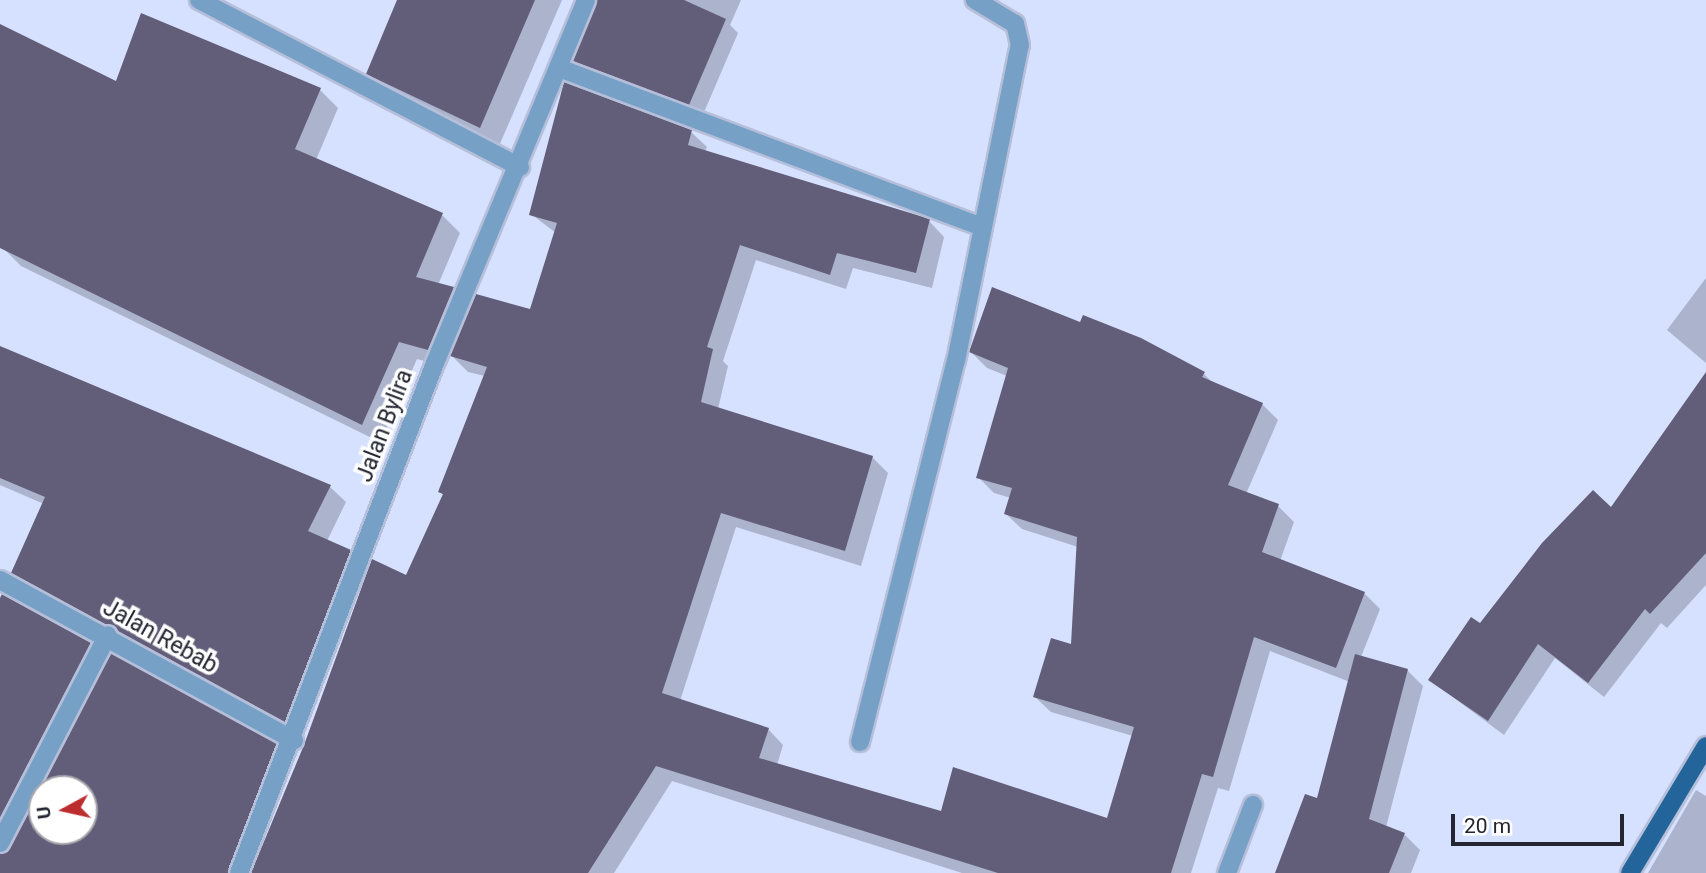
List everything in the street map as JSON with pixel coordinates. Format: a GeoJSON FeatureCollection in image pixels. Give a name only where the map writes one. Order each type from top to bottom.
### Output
{"type":"FeatureCollection","features":[{"type":"Feature","properties":{"kind":"main road"},"geometry":{"type":"LineString","coordinates":[[1630,873],[1706,747]]}},
{"type":"Feature","properties":{"kind":"street"},"geometry":{"type":"LineString","coordinates":[[199,0],[520,167]]}},
{"type":"Feature","properties":{"kind":"street","name":"Jalan Bylira"},"geometry":{"type":"LineString","coordinates":[[239,873],[294,740],[435,363],[520,167],[586,0]]}},
{"type":"Feature","properties":{"kind":"street"},"geometry":{"type":"LineString","coordinates":[[860,742],[956,361],[1020,45],[1015,24],[975,0]]}},
{"type":"Feature","properties":{"kind":"street"},"geometry":{"type":"LineString","coordinates":[[559,68],[982,227]]}},
{"type":"Feature","properties":{"kind":"street","name":"Jalan Rebab"},"geometry":{"type":"LineString","coordinates":[[0,580],[108,635],[294,740]]}},
{"type":"Feature","properties":{"kind":"street"},"geometry":{"type":"LineString","coordinates":[[0,843],[108,635]]}},
{"type":"Feature","properties":{"kind":"street"},"geometry":{"type":"LineString","coordinates":[[1227,873],[1253,805]]}},
{"type":"Feature","properties":{"kind":"building"},"geometry":{"type":"Polygon","coordinates":[[[397,0],[535,0],[480,128],[366,74],[397,0]]]}},
{"type":"Feature","properties":{"kind":"building"},"geometry":{"type":"Polygon","coordinates":[[[597,0],[684,0],[726,19],[689,105],[573,61],[597,0]]]}},
{"type":"Feature","properties":{"kind":"building"},"geometry":{"type":"Polygon","coordinates":[[[141,13],[321,88],[295,149],[443,213],[416,277],[454,287],[428,350],[399,342],[362,425],[0,248],[0,24],[116,81],[141,13]]]}},
{"type":"Feature","properties":{"kind":"building"},"geometry":{"type":"Polygon","coordinates":[[[564,82],[692,130],[688,145],[930,219],[916,273],[837,253],[830,275],[740,245],[707,347],[713,349],[701,402],[873,456],[845,551],[721,513],[662,693],[769,728],[759,758],[941,811],[953,767],[1107,818],[1134,727],[1033,697],[1051,638],[1071,644],[1077,537],[1004,514],[1012,488],[976,478],[1008,368],[969,352],[992,287],[1080,322],[1083,315],[1141,338],[1205,372],[1202,377],[1263,403],[1228,485],[1279,504],[1262,552],[1365,592],[1336,668],[1254,637],[1213,777],[1202,774],[1171,873],[998,873],[656,766],[588,873],[251,873],[304,745],[372,559],[406,575],[443,494],[438,492],[487,367],[450,356],[476,294],[530,309],[557,223],[529,215],[564,82]]]}},
{"type":"Feature","properties":{"kind":"building"},"geometry":{"type":"Polygon","coordinates":[[[0,346],[331,485],[308,531],[351,550],[285,722],[11,573],[45,497],[0,478],[0,346]]]}},
{"type":"Feature","properties":{"kind":"building"},"geometry":{"type":"Polygon","coordinates":[[[1706,372],[1706,553],[1650,614],[1645,609],[1588,683],[1538,644],[1488,721],[1428,680],[1471,617],[1480,623],[1542,543],[1593,490],[1611,507],[1706,372]]]}},
{"type":"Feature","properties":{"kind":"building"},"geometry":{"type":"Polygon","coordinates":[[[2,594],[91,643],[0,818],[0,598],[2,594]]]}},
{"type":"Feature","properties":{"kind":"building"},"geometry":{"type":"Polygon","coordinates":[[[111,653],[277,743],[228,873],[0,873],[0,854],[10,848],[28,813],[28,845],[98,845],[98,775],[48,775],[111,653]]]}},
{"type":"Feature","properties":{"kind":"building"},"geometry":{"type":"Polygon","coordinates":[[[1355,654],[1408,669],[1369,819],[1405,833],[1389,873],[1275,873],[1305,794],[1317,798],[1355,654]]]}}]}
